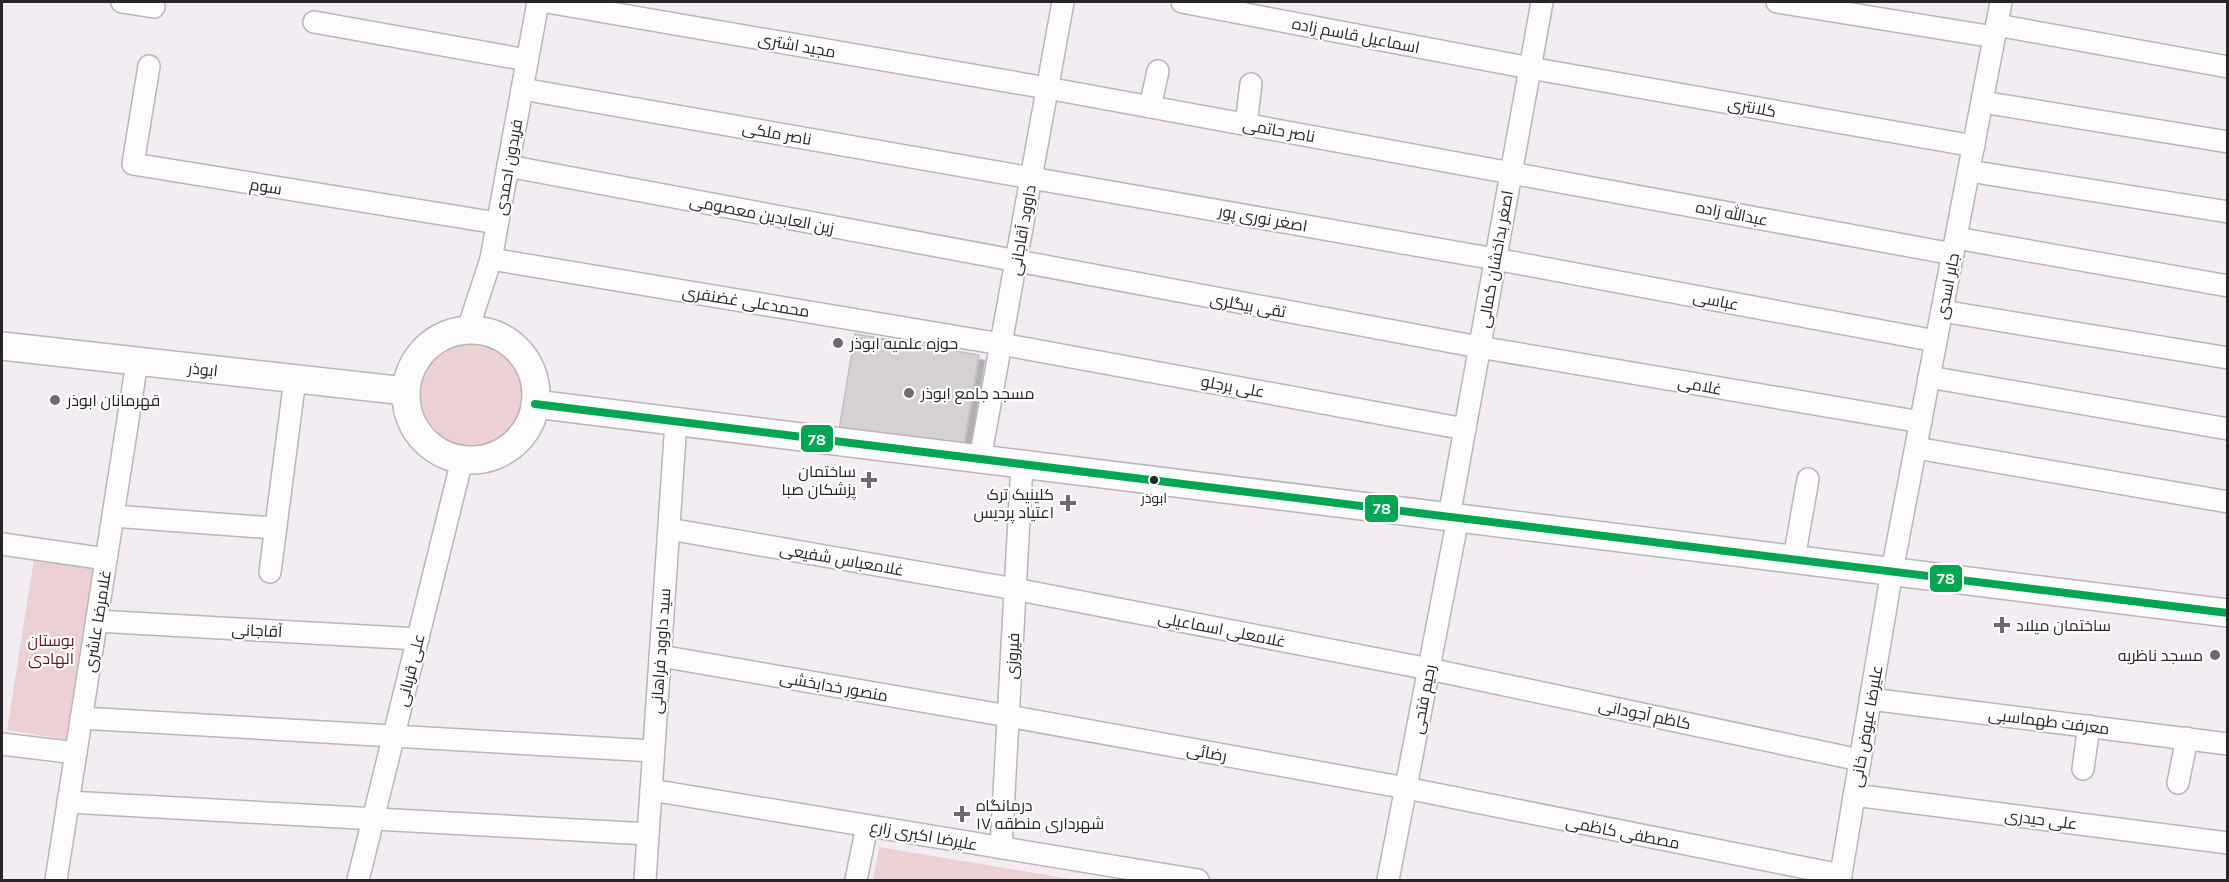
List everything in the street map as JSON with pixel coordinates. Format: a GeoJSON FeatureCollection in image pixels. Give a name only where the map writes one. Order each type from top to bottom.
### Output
{"type":"FeatureCollection","features":[{"type":"Feature","properties":{"kind":"main road"},"geometry":{"type":"LineString","coordinates":[[468,329],[487,332],[504,339],[519,351],[533,376],[535,404],[529,424],[517,440],[492,456],[462,460],[426,443],[414,428],[407,411],[405,392],[409,373],[418,356],[432,342],[449,333],[468,329]]}},
{"type":"Feature","properties":{"kind":"main road","name":"ابوذر"},"geometry":{"type":"LineString","coordinates":[[2,346],[405,392]]}},
{"type":"Feature","properties":{"kind":"main road"},"geometry":{"type":"LineString","coordinates":[[535,404],[2228,613]]}},
{"type":"Feature","properties":{"kind":"street"},"geometry":{"type":"LineString","coordinates":[[122,2],[154,7]]}},
{"type":"Feature","properties":{"kind":"street","name":"فریدون احمدی"},"geometry":{"type":"LineString","coordinates":[[468,329],[491,259],[538,2]]}},
{"type":"Feature","properties":{"kind":"street","name":"مجید اشتری"},"geometry":{"type":"LineString","coordinates":[[547,2],[1047,88]]}},
{"type":"Feature","properties":{"kind":"street","name":"داوود آقاجانی"},"geometry":{"type":"LineString","coordinates":[[980,459],[1063,2]]}},
{"type":"Feature","properties":{"kind":"street","name":"اسماعیل قاسم زاده"},"geometry":{"type":"LineString","coordinates":[[1182,2],[1530,68]]}},
{"type":"Feature","properties":{"kind":"street","name":"اصغر بداخشان کمالی"},"geometry":{"type":"LineString","coordinates":[[1454,517],[1465,429],[1542,2]]}},
{"type":"Feature","properties":{"kind":"street"},"geometry":{"type":"LineString","coordinates":[[1777,2],[1996,31],[2228,67]]}},
{"type":"Feature","properties":{"kind":"street","name":"جابر اسدی"},"geometry":{"type":"LineString","coordinates":[[1892,571],[2001,2]]}},
{"type":"Feature","properties":{"kind":"street"},"geometry":{"type":"LineString","coordinates":[[314,22],[527,60]]}},
{"type":"Feature","properties":{"kind":"street","name":"سوم"},"geometry":{"type":"LineString","coordinates":[[149,66],[133,165],[497,223]]}},
{"type":"Feature","properties":{"kind":"street","name":"کلانتری"},"geometry":{"type":"LineString","coordinates":[[1530,68],[1974,146]]}},
{"type":"Feature","properties":{"kind":"street"},"geometry":{"type":"LineString","coordinates":[[1150,107],[1158,71]]}},
{"type":"Feature","properties":{"kind":"street"},"geometry":{"type":"LineString","coordinates":[[1246,124],[1251,84]]}},
{"type":"Feature","properties":{"kind":"street","name":"ناصر حاتمی"},"geometry":{"type":"LineString","coordinates":[[1047,88],[1511,172]]}},
{"type":"Feature","properties":{"kind":"street","name":"ناصر ملکی"},"geometry":{"type":"LineString","coordinates":[[522,89],[1031,177]]}},
{"type":"Feature","properties":{"kind":"street"},"geometry":{"type":"LineString","coordinates":[[1982,102],[2228,142]]}},
{"type":"Feature","properties":{"kind":"street","name":"زین العابدین معصومی"},"geometry":{"type":"LineString","coordinates":[[508,166],[1016,262]]}},
{"type":"Feature","properties":{"kind":"street"},"geometry":{"type":"LineString","coordinates":[[1969,171],[2228,212]]}},
{"type":"Feature","properties":{"kind":"street","name":"عبدالله زاده"},"geometry":{"type":"LineString","coordinates":[[1511,172],[1954,246],[2228,286]]}},
{"type":"Feature","properties":{"kind":"street","name":"اصغر نوری پور"},"geometry":{"type":"LineString","coordinates":[[1031,177],[1495,259]]}},
{"type":"Feature","properties":{"kind":"street","name":"محمدعلی غضنفری"},"geometry":{"type":"LineString","coordinates":[[491,259],[1001,344]]}},
{"type":"Feature","properties":{"kind":"street","name":"عباسی"},"geometry":{"type":"LineString","coordinates":[[1495,259],[1936,341]]}},
{"type":"Feature","properties":{"kind":"street","name":"تقی بیگلری"},"geometry":{"type":"LineString","coordinates":[[1016,262],[1479,348]]}},
{"type":"Feature","properties":{"kind":"street"},"geometry":{"type":"LineString","coordinates":[[1942,311],[2228,358]]}},
{"type":"Feature","properties":{"kind":"street","name":"علی برجلو"},"geometry":{"type":"LineString","coordinates":[[1001,344],[1465,429]]}},
{"type":"Feature","properties":{"kind":"street","name":"غلامی"},"geometry":{"type":"LineString","coordinates":[[1479,348],[1921,422]]}},
{"type":"Feature","properties":{"kind":"street","name":"غلامرضا عاشری"},"geometry":{"type":"LineString","coordinates":[[56,880],[137,362]]}},
{"type":"Feature","properties":{"kind":"street"},"geometry":{"type":"LineString","coordinates":[[1929,376],[2228,429]]}},
{"type":"Feature","properties":{"kind":"street"},"geometry":{"type":"LineString","coordinates":[[270,572],[295,379]]}},
{"type":"Feature","properties":{"kind":"street","name":"سید داوود فراهانی"},"geometry":{"type":"LineString","coordinates":[[645,880],[676,422]]}},
{"type":"Feature","properties":{"kind":"street"},"geometry":{"type":"LineString","coordinates":[[1916,448],[2228,502]]}},
{"type":"Feature","properties":{"kind":"street","name":"علی قربانی"},"geometry":{"type":"LineString","coordinates":[[358,880],[462,460]]}},
{"type":"Feature","properties":{"kind":"street","name":"فیروزی"},"geometry":{"type":"LineString","coordinates":[[1001,848],[1022,464]]}},
{"type":"Feature","properties":{"kind":"street"},"geometry":{"type":"LineString","coordinates":[[1794,559],[1808,479]]}},
{"type":"Feature","properties":{"kind":"street"},"geometry":{"type":"LineString","coordinates":[[113,516],[274,528]]}},
{"type":"Feature","properties":{"kind":"street","name":"رحیم فتحی"},"geometry":{"type":"LineString","coordinates":[[1388,880],[1429,669],[1454,517]]}},
{"type":"Feature","properties":{"kind":"street","name":"غلامعباس شفیعی"},"geometry":{"type":"LineString","coordinates":[[669,529],[1015,589]]}},
{"type":"Feature","properties":{"kind":"street"},"geometry":{"type":"LineString","coordinates":[[2,544],[106,559]]}},
{"type":"Feature","properties":{"kind":"street","name":"علیرضا عیوض خانی"},"geometry":{"type":"LineString","coordinates":[[1840,878],[1892,571]]}},
{"type":"Feature","properties":{"kind":"street","name":"غلامعلی اسماعیلی"},"geometry":{"type":"LineString","coordinates":[[1015,589],[1429,669]]}},
{"type":"Feature","properties":{"kind":"street","name":"آقاجانی"},"geometry":{"type":"LineString","coordinates":[[97,621],[418,639]]}},
{"type":"Feature","properties":{"kind":"street","name":"منصور خدابخشی"},"geometry":{"type":"LineString","coordinates":[[660,656],[1008,716]]}},
{"type":"Feature","properties":{"kind":"street","name":"کاظم آجودانی"},"geometry":{"type":"LineString","coordinates":[[1429,669],[1860,760]]}},
{"type":"Feature","properties":{"kind":"street","name":"معرفت طهماسبی"},"geometry":{"type":"LineString","coordinates":[[1870,699],[2228,744]]}},
{"type":"Feature","properties":{"kind":"street","name":"رضائی"},"geometry":{"type":"LineString","coordinates":[[1008,716],[1406,788]]}},
{"type":"Feature","properties":{"kind":"street"},"geometry":{"type":"LineString","coordinates":[[81,718],[653,751]]}},
{"type":"Feature","properties":{"kind":"street"},"geometry":{"type":"LineString","coordinates":[[2083,769],[2089,726]]}},
{"type":"Feature","properties":{"kind":"street"},"geometry":{"type":"LineString","coordinates":[[2178,783],[2187,738]]}},
{"type":"Feature","properties":{"kind":"street"},"geometry":{"type":"LineString","coordinates":[[2,744],[76,753]]}},
{"type":"Feature","properties":{"kind":"street","name":"مصطفی کاظمی"},"geometry":{"type":"LineString","coordinates":[[1406,788],[1840,878]]}},
{"type":"Feature","properties":{"kind":"street","name":"علیرضا اکبری زارع"},"geometry":{"type":"LineString","coordinates":[[651,790],[1001,848],[1111,873],[1197,880]]}},
{"type":"Feature","properties":{"kind":"street","name":"علی حیدری"},"geometry":{"type":"LineString","coordinates":[[1854,795],[2228,843]]}},
{"type":"Feature","properties":{"kind":"street"},"geometry":{"type":"LineString","coordinates":[[68,802],[648,834]]}},
{"type":"Feature","properties":{"kind":"street"},"geometry":{"type":"LineString","coordinates":[[856,880],[867,826]]}},
{"type":"Feature","properties":{"kind":"green space"},"geometry":{"type":"Polygon","coordinates":[[[470,336],[492,340],[511,352],[523,371],[527,393],[523,415],[511,434],[492,446],[470,450],[448,446],[429,434],[417,415],[413,393],[417,371],[429,352],[448,340],[470,336]]]}},
{"type":"Feature","properties":{"kind":"green space","name":"بوستان الهادی"},"geometry":{"type":"Polygon","coordinates":[[[34,559],[96,568],[69,740],[7,730],[34,559]]]}},
{"type":"Feature","properties":{"kind":"green space"},"geometry":{"type":"Polygon","coordinates":[[[879,847],[1076,880],[873,880],[879,847]]]}},
{"type":"Feature","properties":{"kind":"building","name":"مسجد جامع ابوذر"},"geometry":{"type":"Polygon","coordinates":[[[855,334],[979,355],[963,451],[839,430],[855,334]]]}},
{"type":"Feature","properties":{"kind":"transit line","name":"78"},"geometry":{"type":"LineString","coordinates":[[535,404],[2228,613]]}},
{"type":"Feature","properties":{"kind":"place","name":"حوزه علمیه ابوذر"},"geometry":{"type":"Point","coordinates":[838,343]}},
{"type":"Feature","properties":{"kind":"place","name":"مسجد جامع ابوذر"},"geometry":{"type":"Point","coordinates":[909,393]}},
{"type":"Feature","properties":{"kind":"place","name":"قهرمانان ابوذر"},"geometry":{"type":"Point","coordinates":[55,400]}},
{"type":"Feature","properties":{"kind":"place","name":"ساختمان پزشکان صبا"},"geometry":{"type":"Point","coordinates":[869,480]}},
{"type":"Feature","properties":{"kind":"place","name":"ابوذر"},"geometry":{"type":"Point","coordinates":[1154,480]}},
{"type":"Feature","properties":{"kind":"place","name":"کلینیک ترک اعتیاد پردیس"},"geometry":{"type":"Point","coordinates":[1068,503]}},
{"type":"Feature","properties":{"kind":"place","name":"ساختمان میلاد"},"geometry":{"type":"Point","coordinates":[2002,625]}},
{"type":"Feature","properties":{"kind":"place","name":"مسجد ناظریه"},"geometry":{"type":"Point","coordinates":[2215,655]}},
{"type":"Feature","properties":{"kind":"place","name":"درمانگاه شهرداری منطقه ۱۷"},"geometry":{"type":"Point","coordinates":[962,814]}}]}
